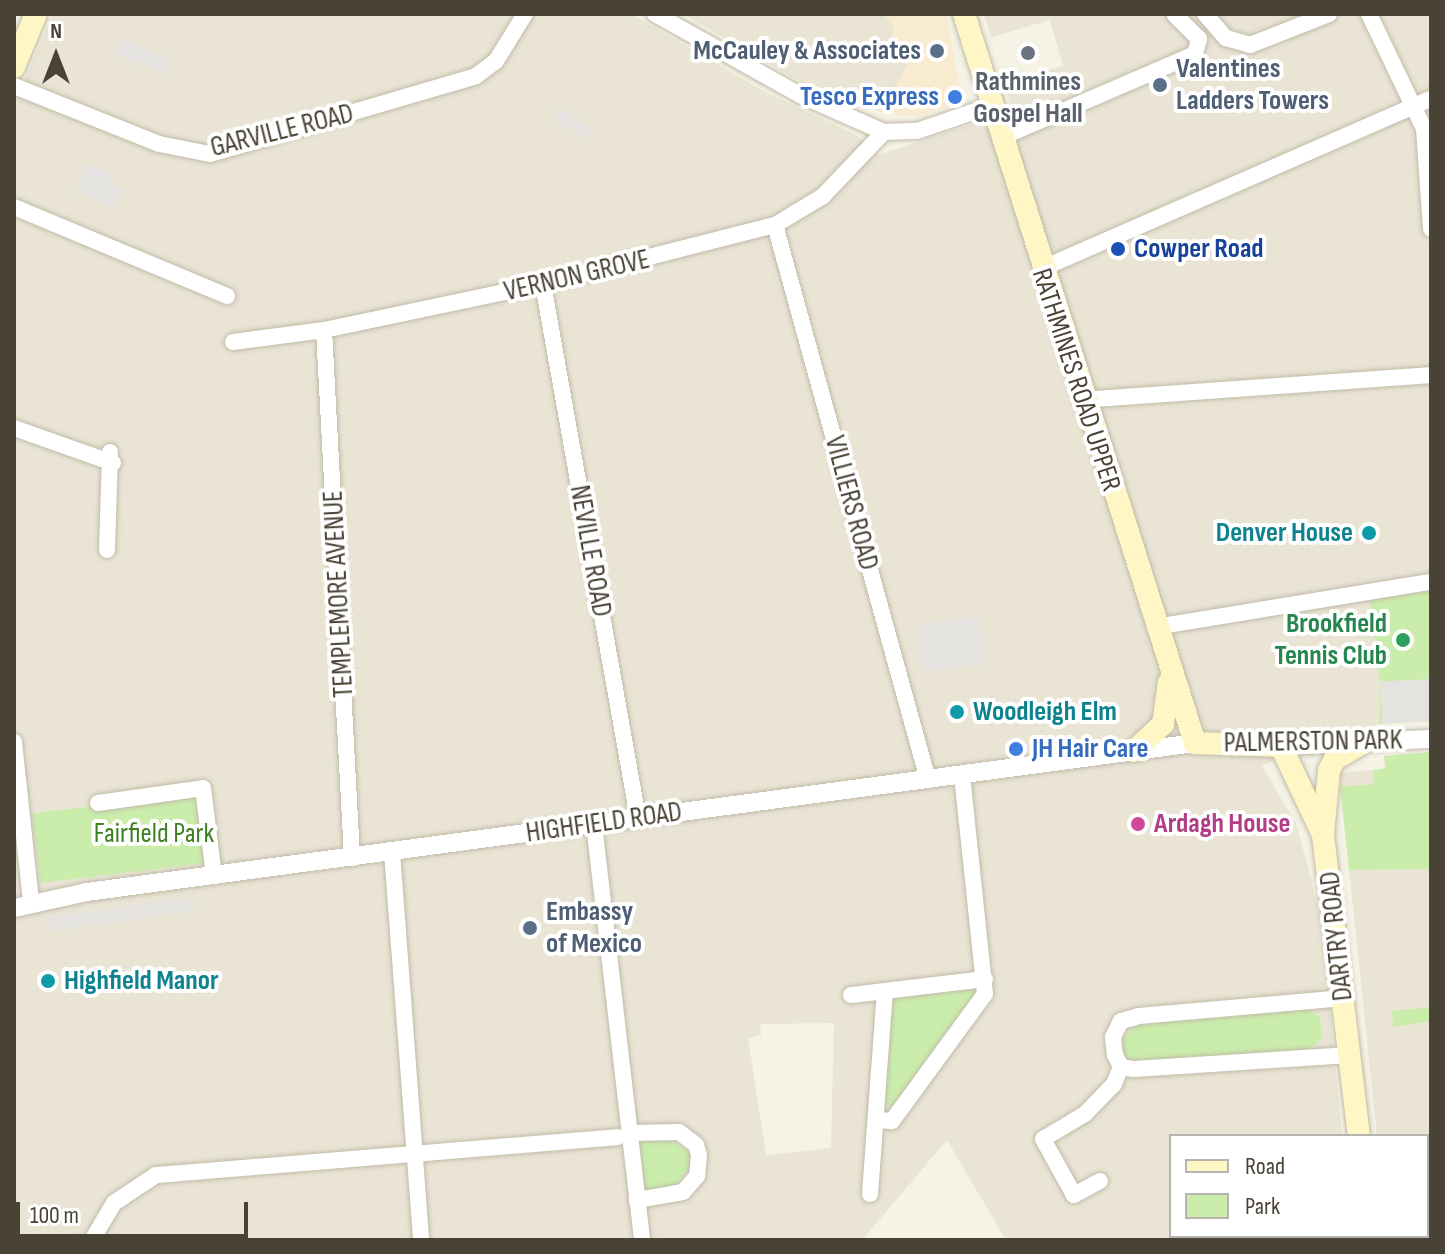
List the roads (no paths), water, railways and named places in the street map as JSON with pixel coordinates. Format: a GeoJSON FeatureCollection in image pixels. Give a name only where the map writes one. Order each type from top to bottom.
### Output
{"type":"FeatureCollection","features":[{"type":"Feature","properties":{"kind":"main road"},"geometry":{"type":"LineString","coordinates":[[14,67],[36,14]]}},
{"type":"Feature","properties":{"kind":"main road","name":"RATHMINES ROAD UPPER"},"geometry":{"type":"LineString","coordinates":[[964,14],[1082,400],[1170,676],[1195,743]]}},
{"type":"Feature","properties":{"kind":"main road"},"geometry":{"type":"LineString","coordinates":[[1134,751],[1163,724],[1170,676]]}},
{"type":"Feature","properties":{"kind":"main road","name":"PALMERSTON PARK"},"geometry":{"type":"LineString","coordinates":[[1195,743],[1281,746]]}},
{"type":"Feature","properties":{"kind":"main road"},"geometry":{"type":"LineString","coordinates":[[1323,835],[1329,770],[1335,759],[1361,744]]}},
{"type":"Feature","properties":{"kind":"main road","name":"DARTRY ROAD"},"geometry":{"type":"LineString","coordinates":[[1281,746],[1323,835],[1359,1134]]}},
{"type":"Feature","properties":{"kind":"street","name":"GARVILLE ROAD"},"geometry":{"type":"LineString","coordinates":[[14,86],[159,144],[210,154],[476,76],[496,61],[525,14]]}},
{"type":"Feature","properties":{"kind":"street"},"geometry":{"type":"LineString","coordinates":[[655,14],[800,95],[884,132],[917,131],[990,106]]}},
{"type":"Feature","properties":{"kind":"street"},"geometry":{"type":"LineString","coordinates":[[1000,138],[1195,54],[1199,39],[1174,14]]}},
{"type":"Feature","properties":{"kind":"street"},"geometry":{"type":"LineString","coordinates":[[1205,14],[1226,38],[1250,45],[1329,14]]}},
{"type":"Feature","properties":{"kind":"street"},"geometry":{"type":"LineString","coordinates":[[1369,14],[1424,129],[1431,229]]}},
{"type":"Feature","properties":{"kind":"street"},"geometry":{"type":"LineString","coordinates":[[1041,269],[1431,99]]}},
{"type":"Feature","properties":{"kind":"street","name":"VERNON GROVE"},"geometry":{"type":"LineString","coordinates":[[233,342],[324,330],[543,284],[775,225],[823,196],[884,132]]}},
{"type":"Feature","properties":{"kind":"street"},"geometry":{"type":"LineString","coordinates":[[14,207],[227,296]]}},
{"type":"Feature","properties":{"kind":"street","name":"VILLIERS ROAD"},"geometry":{"type":"LineString","coordinates":[[775,225],[928,780]]}},
{"type":"Feature","properties":{"kind":"street","name":"NEVILLE ROAD"},"geometry":{"type":"LineString","coordinates":[[543,284],[638,818]]}},
{"type":"Feature","properties":{"kind":"street","name":"TEMPLEMORE AVENUE"},"geometry":{"type":"LineString","coordinates":[[324,330],[352,858]]}},
{"type":"Feature","properties":{"kind":"street"},"geometry":{"type":"LineString","coordinates":[[1082,400],[1431,375]]}},
{"type":"Feature","properties":{"kind":"street"},"geometry":{"type":"LineString","coordinates":[[14,428],[111,457],[107,550]]}},
{"type":"Feature","properties":{"kind":"street"},"geometry":{"type":"LineString","coordinates":[[1155,627],[1431,582]]}},
{"type":"Feature","properties":{"kind":"street","name":"PALMERSTON PARK"},"geometry":{"type":"LineString","coordinates":[[1281,746],[1431,739]]}},
{"type":"Feature","properties":{"kind":"street"},"geometry":{"type":"LineString","coordinates":[[14,742],[23,905]]}},
{"type":"Feature","properties":{"kind":"street","name":"HIGHFIELD ROAD"},"geometry":{"type":"LineString","coordinates":[[23,905],[214,876],[1195,743]]}},
{"type":"Feature","properties":{"kind":"street"},"geometry":{"type":"LineString","coordinates":[[877,1120],[892,1121],[985,994],[962,775]]}},
{"type":"Feature","properties":{"kind":"street"},"geometry":{"type":"LineString","coordinates":[[98,803],[203,788],[214,876]]}},
{"type":"Feature","properties":{"kind":"street"},"geometry":{"type":"LineString","coordinates":[[594,824],[623,1135],[642,1240]]}},
{"type":"Feature","properties":{"kind":"street"},"geometry":{"type":"LineString","coordinates":[[392,852],[421,1240]]}},
{"type":"Feature","properties":{"kind":"street"},"geometry":{"type":"LineString","coordinates":[[851,995],[985,979]]}},
{"type":"Feature","properties":{"kind":"street"},"geometry":{"type":"LineString","coordinates":[[870,1194],[885,992]]}},
{"type":"Feature","properties":{"kind":"street"},"geometry":{"type":"LineString","coordinates":[[1100,1181],[1074,1195],[1043,1139],[1085,1114],[1114,1084],[1121,1067],[1113,1037],[1121,1021],[1344,998]]}},
{"type":"Feature","properties":{"kind":"street"},"geometry":{"type":"LineString","coordinates":[[1121,1067],[1350,1055]]}},
{"type":"Feature","properties":{"kind":"street"},"geometry":{"type":"LineString","coordinates":[[92,1240],[114,1203],[156,1175],[623,1135],[679,1132],[696,1145],[699,1155],[697,1176],[683,1192],[637,1200]]}},
{"type":"Feature","properties":{"kind":"place","name":"McCauley & Associates"},"geometry":{"type":"Point","coordinates":[937,51]}},
{"type":"Feature","properties":{"kind":"place","name":"Rathmines Gospel Hall"},"geometry":{"type":"Point","coordinates":[1028,53]}},
{"type":"Feature","properties":{"kind":"place","name":"Valentines Ladders Towers"},"geometry":{"type":"Point","coordinates":[1160,85]}},
{"type":"Feature","properties":{"kind":"place","name":"Tesco Express"},"geometry":{"type":"Point","coordinates":[955,97]}},
{"type":"Feature","properties":{"kind":"place","name":"Cowper Road"},"geometry":{"type":"Point","coordinates":[1118,249]}},
{"type":"Feature","properties":{"kind":"place","name":"Denver House"},"geometry":{"type":"Point","coordinates":[1369,533]}},
{"type":"Feature","properties":{"kind":"place","name":"Brookfield Tennis Club"},"geometry":{"type":"Point","coordinates":[1403,640]}},
{"type":"Feature","properties":{"kind":"place","name":"Woodleigh Elm"},"geometry":{"type":"Point","coordinates":[957,712]}},
{"type":"Feature","properties":{"kind":"place","name":"JH Hair Care"},"geometry":{"type":"Point","coordinates":[1016,749]}},
{"type":"Feature","properties":{"kind":"place","name":"Ardagh House"},"geometry":{"type":"Point","coordinates":[1138,824]}},
{"type":"Feature","properties":{"kind":"place","name":"Embassy of Mexico"},"geometry":{"type":"Point","coordinates":[530,928]}},
{"type":"Feature","properties":{"kind":"place","name":"Highfield Manor"},"geometry":{"type":"Point","coordinates":[48,981]}},
{"type":"Feature","properties":{"kind":"park label","name":"Fairfield Park"},"geometry":{"type":"Point","coordinates":[154,834]}}]}
